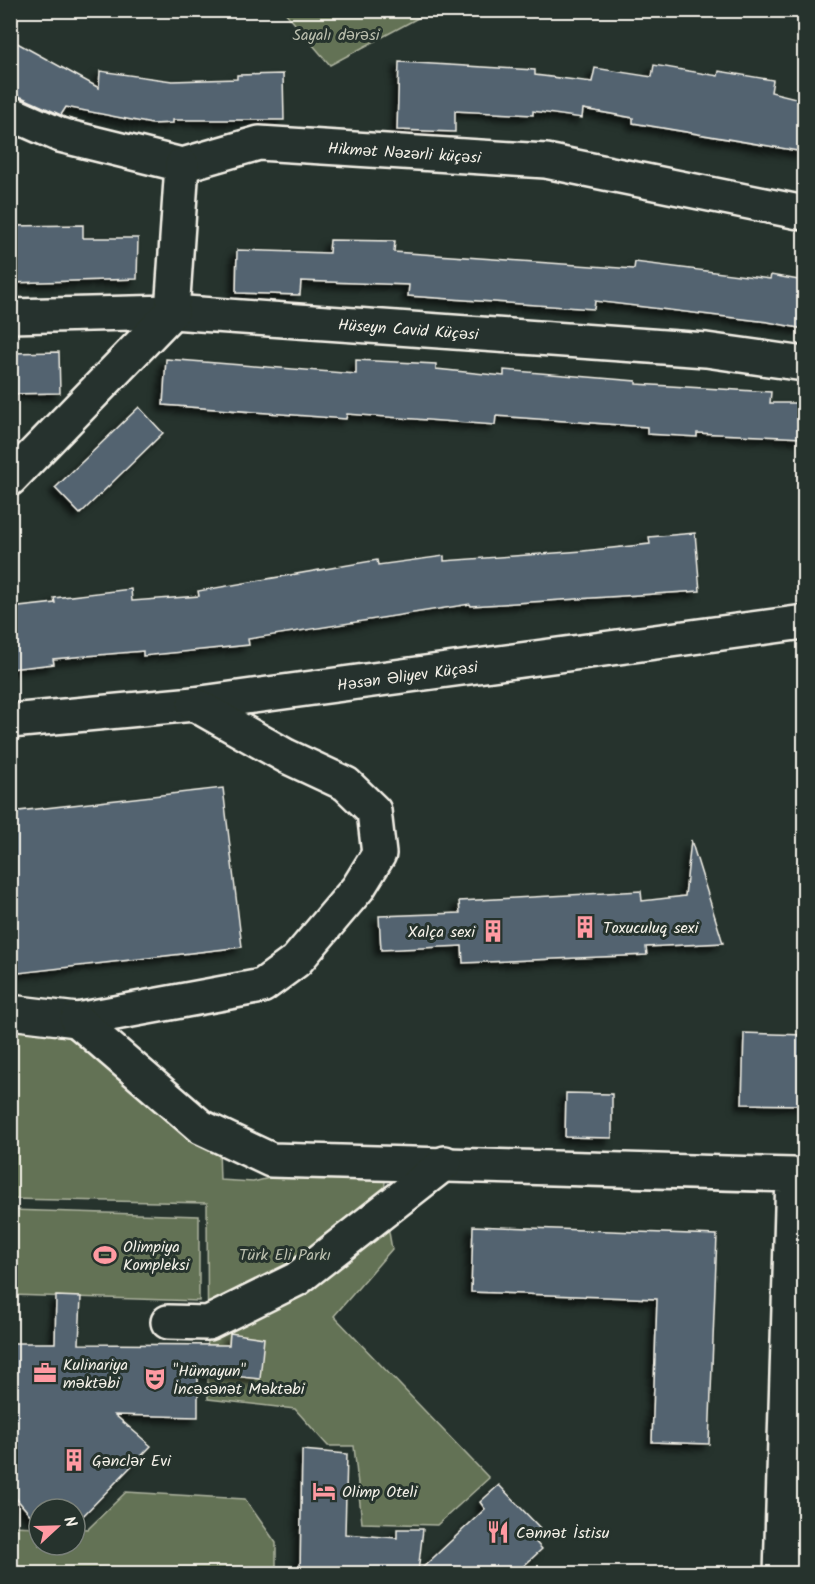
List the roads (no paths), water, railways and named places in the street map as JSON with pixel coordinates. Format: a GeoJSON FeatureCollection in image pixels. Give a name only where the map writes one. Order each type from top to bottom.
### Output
{"type":"FeatureCollection","features":[{"type":"Feature","properties":{"kind":"street","name":"Hikmət Nəzərli küçəsi"},"geometry":{"type":"LineString","coordinates":[[10,113],[60,135],[182,165],[259,143],[546,161],[804,213]]}},
{"type":"Feature","properties":{"kind":"street"},"geometry":{"type":"LineString","coordinates":[[10,479],[172,312],[182,165]]}},
{"type":"Feature","properties":{"kind":"street","name":"Hüseyn Cavid Küçəsi"},"geometry":{"type":"LineString","coordinates":[[10,316],[172,312],[706,350],[804,364]]}},
{"type":"Feature","properties":{"kind":"street","name":"Həsən Əliyev Küçəsi"},"geometry":{"type":"LineString","coordinates":[[10,721],[194,704],[804,622]]}},
{"type":"Feature","properties":{"kind":"street"},"geometry":{"type":"LineString","coordinates":[[10,1012],[77,1020],[262,986],[296,961],[357,888],[379,854],[374,811],[346,784],[286,756],[194,704]]}},
{"type":"Feature","properties":{"kind":"street"},"geometry":{"type":"LineString","coordinates":[[77,1020],[201,1127],[271,1160],[445,1163],[799,1175],[796,1394],[781,1574]]}},
{"type":"Feature","properties":{"kind":"street"},"geometry":{"type":"LineString","coordinates":[[168,1322],[208,1323],[297,1279],[445,1163]]}},
{"type":"Feature","properties":{"kind":"place","name":"Toxuculuq sexi"},"geometry":{"type":"Point","coordinates":[585,927]}},
{"type":"Feature","properties":{"kind":"place","name":"Xalça sexi"},"geometry":{"type":"Point","coordinates":[493,931]}},
{"type":"Feature","properties":{"kind":"place","name":"Olimpiya Kompleksi"},"geometry":{"type":"Point","coordinates":[105,1255]}},
{"type":"Feature","properties":{"kind":"place","name":"Kulinariya məktəbi"},"geometry":{"type":"Point","coordinates":[45,1373]}},
{"type":"Feature","properties":{"kind":"place","name":"\"Hümayun\" İncəsənət Məktəbi"},"geometry":{"type":"Point","coordinates":[155,1379]}},
{"type":"Feature","properties":{"kind":"place","name":"Gənclər Evi"},"geometry":{"type":"Point","coordinates":[74,1460]}},
{"type":"Feature","properties":{"kind":"place","name":"Olimp Oteli"},"geometry":{"type":"Point","coordinates":[324,1491]}},
{"type":"Feature","properties":{"kind":"place","name":"Cənnət İstisu"},"geometry":{"type":"Point","coordinates":[498,1532]}},
{"type":"Feature","properties":{"kind":"park label","name":"Sayalı dərəsi"},"geometry":{"type":"Point","coordinates":[336,34]}},
{"type":"Feature","properties":{"kind":"park label","name":"Türk Eli Parkı"},"geometry":{"type":"Point","coordinates":[285,1254]}}]}
